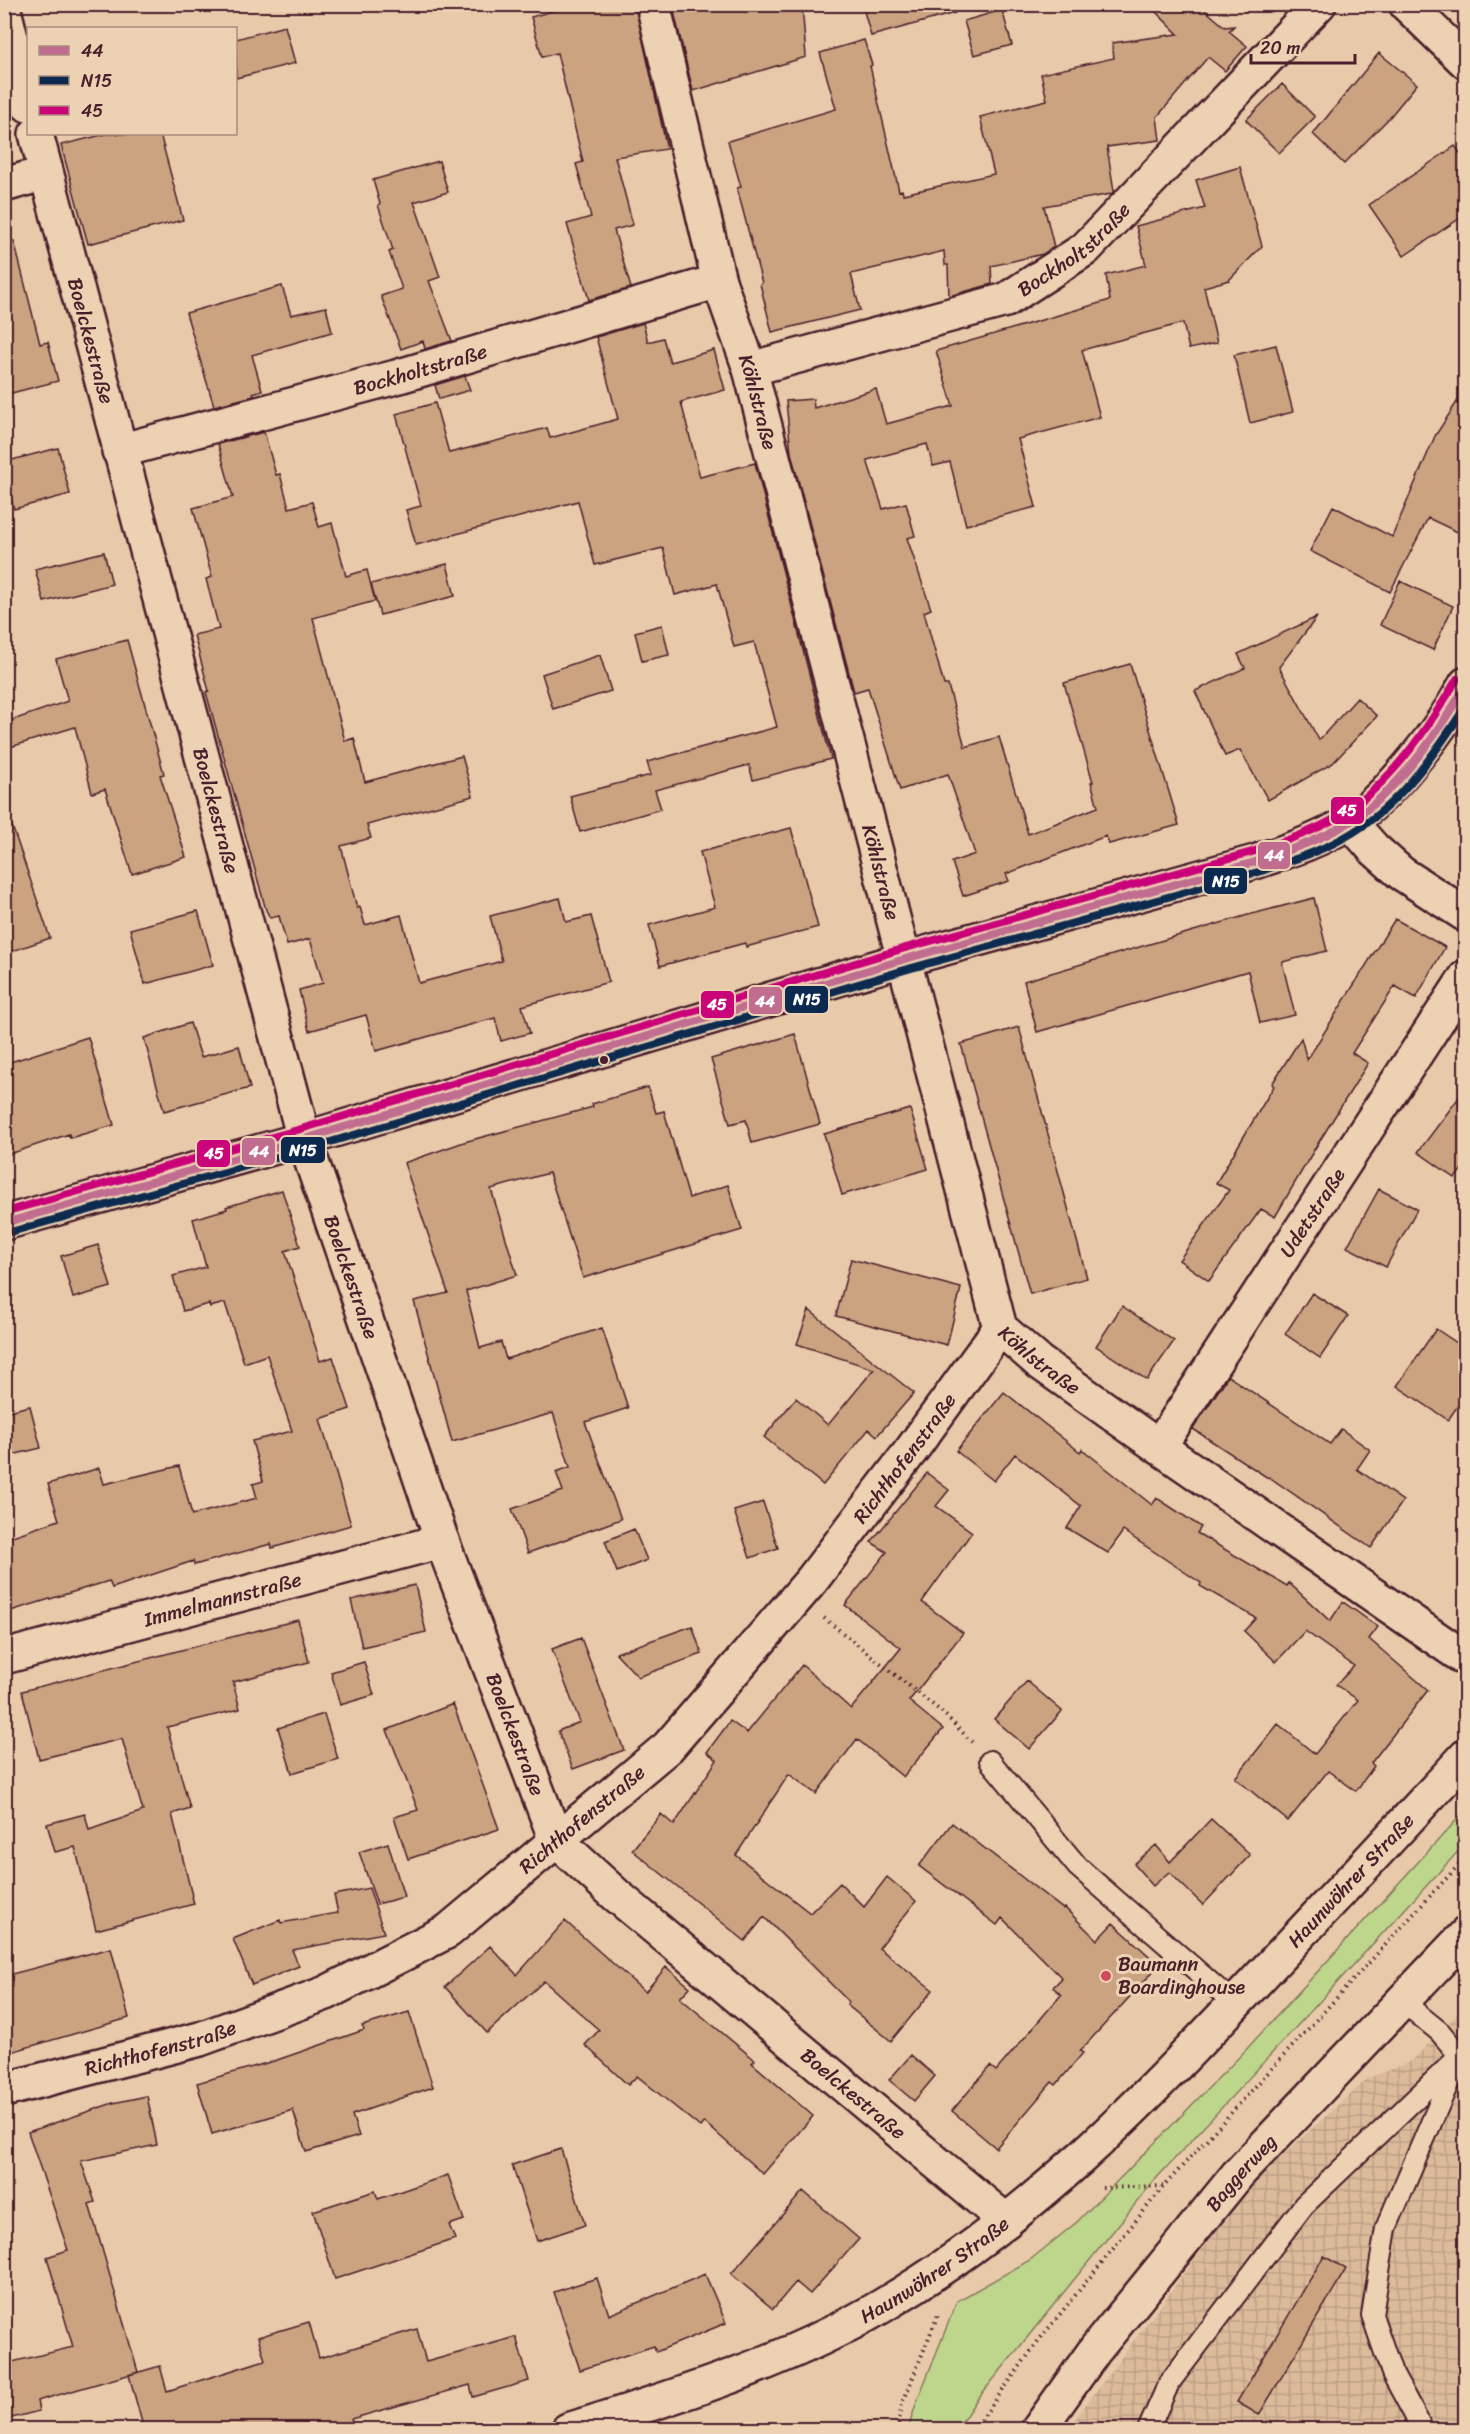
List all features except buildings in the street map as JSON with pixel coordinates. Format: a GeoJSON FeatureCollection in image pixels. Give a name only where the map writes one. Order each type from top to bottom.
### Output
{"type":"FeatureCollection","features":[{"type":"Feature","properties":{"kind":"street","name":"Köhlstraße"},"geometry":{"type":"LineString","coordinates":[[653,4],[719,281],[750,369],[905,959],[962,1190],[1000,1328],[1040,1362],[1159,1447],[1466,1659]]}},
{"type":"Feature","properties":{"kind":"street","name":"Bockholtstraße"},"geometry":{"type":"LineString","coordinates":[[750,369],[1006,300],[1085,249],[1319,4]]}},
{"type":"Feature","properties":{"kind":"street"},"geometry":{"type":"LineString","coordinates":[[1406,4],[1466,62]]}},
{"type":"Feature","properties":{"kind":"street"},"geometry":{"type":"LineString","coordinates":[[4,10],[27,101]]}},
{"type":"Feature","properties":{"kind":"street","name":"Boelckestraße"},"geometry":{"type":"LineString","coordinates":[[36,135],[304,1139],[442,1541],[556,1840],[615,1894],[1006,2221]]}},
{"type":"Feature","properties":{"kind":"street"},"geometry":{"type":"LineString","coordinates":[[4,185],[46,173]]}},
{"type":"Feature","properties":{"kind":"street","name":"Bockholtstraße"},"geometry":{"type":"LineString","coordinates":[[119,451],[396,377],[719,281]]}},
{"type":"Feature","properties":{"kind":"street"},"geometry":{"type":"LineString","coordinates":[[4,1223],[304,1139],[905,959],[1255,862],[1312,843],[1350,822],[1387,790],[1453,707],[1466,684]]}},
{"type":"Feature","properties":{"kind":"street"},"geometry":{"type":"LineString","coordinates":[[1350,822],[1374,849],[1401,873],[1466,915]]}},
{"type":"Feature","properties":{"kind":"street","name":"Udetstraße"},"geometry":{"type":"LineString","coordinates":[[1159,1447],[1466,977]]}},
{"type":"Feature","properties":{"kind":"street","name":"Richthofenstraße"},"geometry":{"type":"LineString","coordinates":[[4,2090],[200,2039],[326,1992],[448,1931],[668,1748],[797,1597],[913,1448],[1000,1328]]}},
{"type":"Feature","properties":{"kind":"street","name":"Immelmannstraße"},"geometry":{"type":"LineString","coordinates":[[4,1657],[442,1541]]}},
{"type":"Feature","properties":{"kind":"street","name":"Haunwöhrer Straße"},"geometry":{"type":"LineString","coordinates":[[568,2430],[737,2373],[808,2344],[881,2307],[954,2260],[1006,2221],[1068,2171],[1139,2105],[1466,1756]]}},
{"type":"Feature","properties":{"kind":"street","name":"Baggerweg"},"geometry":{"type":"LineString","coordinates":[[1038,2430],[1095,2350],[1238,2174],[1466,1934]]}},
{"type":"Feature","properties":{"kind":"lane"},"geometry":{"type":"LineString","coordinates":[[990,1761],[1078,1868],[1235,2004]]}},
{"type":"Feature","properties":{"kind":"lane"},"geometry":{"type":"LineString","coordinates":[[1402,2001],[1463,2053]]}},
{"type":"Feature","properties":{"kind":"lane"},"geometry":{"type":"LineString","coordinates":[[1148,2430],[1169,2383],[1304,2205],[1463,2053]]}},
{"type":"Feature","properties":{"kind":"lane"},"geometry":{"type":"LineString","coordinates":[[1420,2430],[1392,2373],[1372,2315],[1386,2228],[1463,2053]]}},
{"type":"Feature","properties":{"kind":"path"},"geometry":{"type":"LineString","coordinates":[[797,1597],[944,1713],[990,1761]]}},
{"type":"Feature","properties":{"kind":"path"},"geometry":{"type":"LineString","coordinates":[[974,2430],[1039,2340],[1164,2186],[1466,1857]]}},
{"type":"Feature","properties":{"kind":"path"},"geometry":{"type":"LineString","coordinates":[[1102,2188],[1164,2186]]}},
{"type":"Feature","properties":{"kind":"path"},"geometry":{"type":"LineString","coordinates":[[897,2430],[902,2405],[942,2303]]}},
{"type":"Feature","properties":{"kind":"shaded area"},"geometry":{"type":"Polygon","coordinates":[[[1465,2006],[1465,2429],[1067,2430],[1252,2183],[1368,2078],[1412,2061],[1465,2006]]]}},
{"type":"Feature","properties":{"kind":"green space"},"geometry":{"type":"Polygon","coordinates":[[[1465,1811],[1465,1844],[1153,2182],[975,2402],[957,2429],[908,2429],[957,2301],[1030,2260],[1077,2222],[1242,2054],[1465,1811]]]}},
{"type":"Feature","properties":{"kind":"transit line","name":"45"},"geometry":{"type":"LineString","coordinates":[[4,1212],[301,1129],[902,949],[1252,852],[1286,840],[1320,827],[1341,815],[1376,788],[1407,754],[1434,717],[1457,679]]}},
{"type":"Feature","properties":{"kind":"transit line","name":"44"},"geometry":{"type":"LineString","coordinates":[[4,1223],[304,1139],[905,959],[1255,862],[1290,850],[1348,823],[1383,795],[1429,743],[1466,685]]}},
{"type":"Feature","properties":{"kind":"transit line","name":"N15"},"geometry":{"type":"LineString","coordinates":[[7,1233],[307,1149],[908,969],[1294,860],[1352,833],[1386,807],[1416,776],[1466,706]]}},
{"type":"Feature","properties":{"kind":"place","name":"Baumann Boardinghouse"},"geometry":{"type":"Point","coordinates":[1106,1976]}}]}
